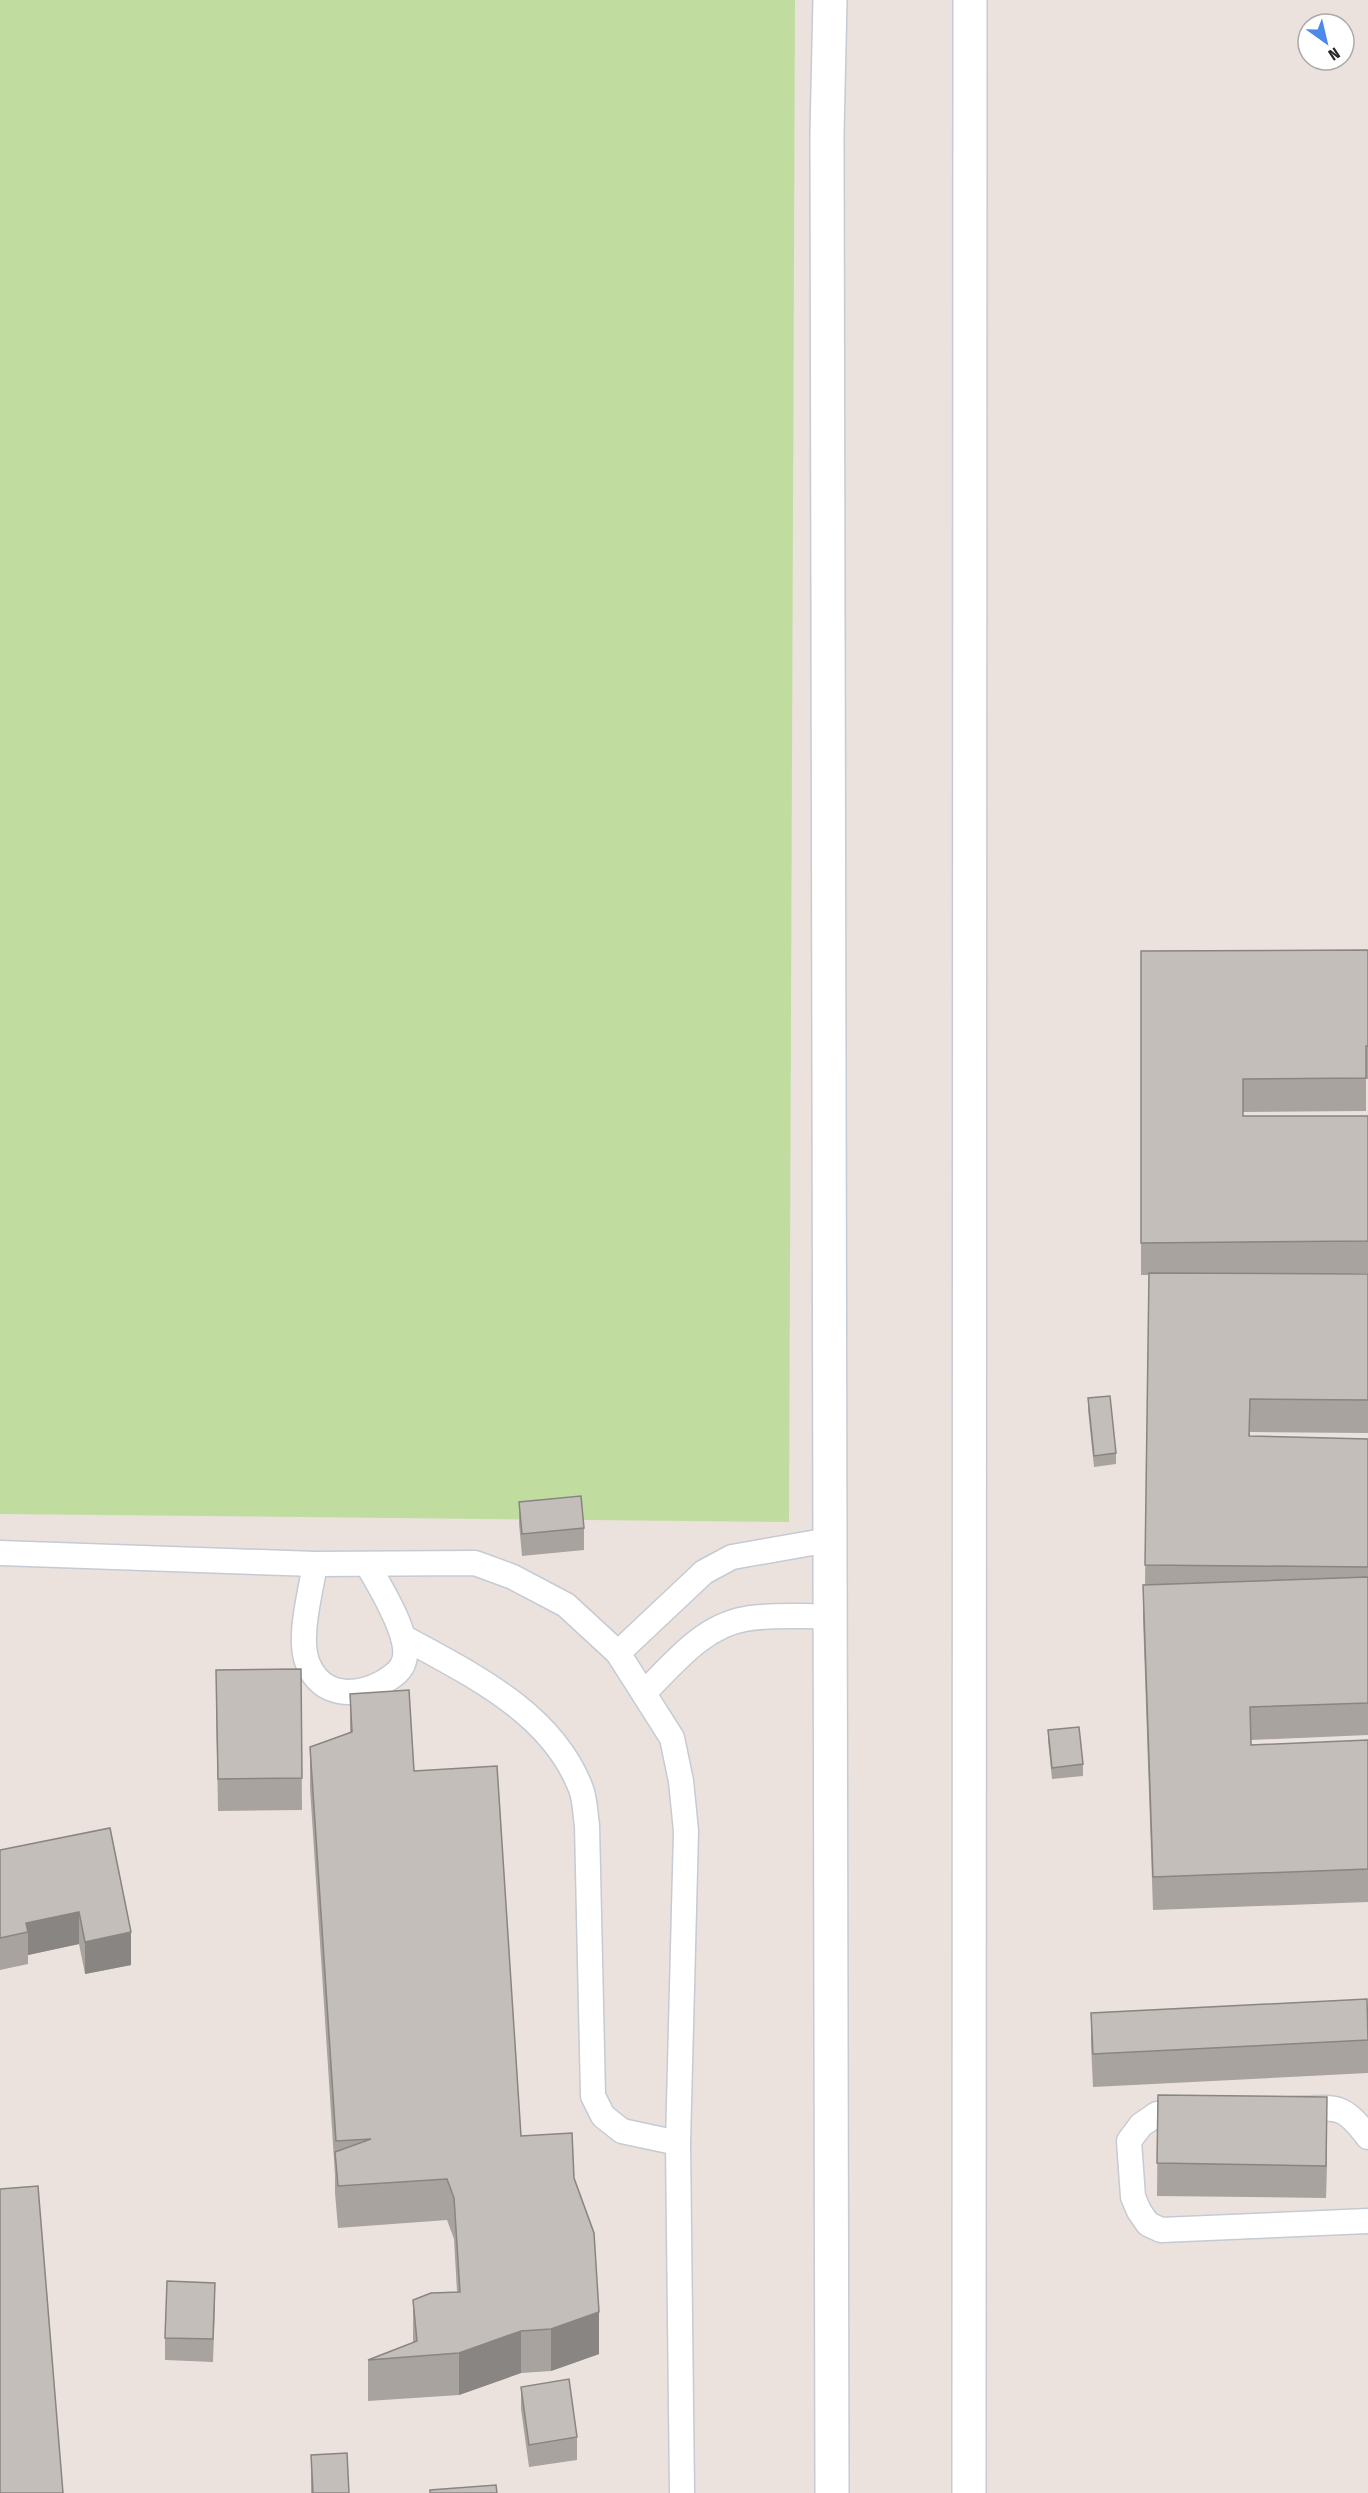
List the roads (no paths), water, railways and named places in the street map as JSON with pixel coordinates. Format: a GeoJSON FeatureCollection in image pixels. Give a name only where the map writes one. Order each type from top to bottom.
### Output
{"type":"FeatureCollection","features":[{"type":"Feature","properties":{"kind":"street"},"geometry":{"type":"LineString","coordinates":[[830,0],[827,134],[832,2493]]}},
{"type":"Feature","properties":{"kind":"street"},"geometry":{"type":"LineString","coordinates":[[969,0],[969,2493]]}},
{"type":"Feature","properties":{"kind":"lane"},"geometry":{"type":"LineString","coordinates":[[618,1653],[704,1572],[732,1557],[829,1540]]}},
{"type":"Feature","properties":{"kind":"lane"},"geometry":{"type":"LineString","coordinates":[[0,1553],[315,1564],[475,1563],[513,1577],[566,1605],[618,1653],[645,1692],[672,1738],[681,1781],[686,1832],[678,2143],[682,2493]]}},
{"type":"Feature","properties":{"kind":"lane"},"geometry":{"type":"LineString","coordinates":[[315,1564],[303,1644],[308,1665],[320,1681],[335,1691],[355,1693],[376,1686],[395,1675],[405,1660],[403,1636],[394,1612],[367,1564]]}},
{"type":"Feature","properties":{"kind":"lane"},"geometry":{"type":"LineString","coordinates":[[645,1692],[695,1642],[720,1628],[744,1619],[829,1616]]}},
{"type":"Feature","properties":{"kind":"lane"},"geometry":{"type":"LineString","coordinates":[[403,1636],[481,1681],[525,1712],[571,1767],[582,1791],[587,1825],[593,2096],[603,2116],[622,2131],[678,2143]]}},
{"type":"Feature","properties":{"kind":"lane"},"geometry":{"type":"LineString","coordinates":[[1271,2109],[1339,2108],[1350,2115],[1368,2137]]}},
{"type":"Feature","properties":{"kind":"lane"},"geometry":{"type":"LineString","coordinates":[[1215,2111],[1157,2114],[1142,2125],[1129,2141],[1133,2197],[1138,2211],[1148,2224],[1161,2230],[1368,2221]]}}]}
